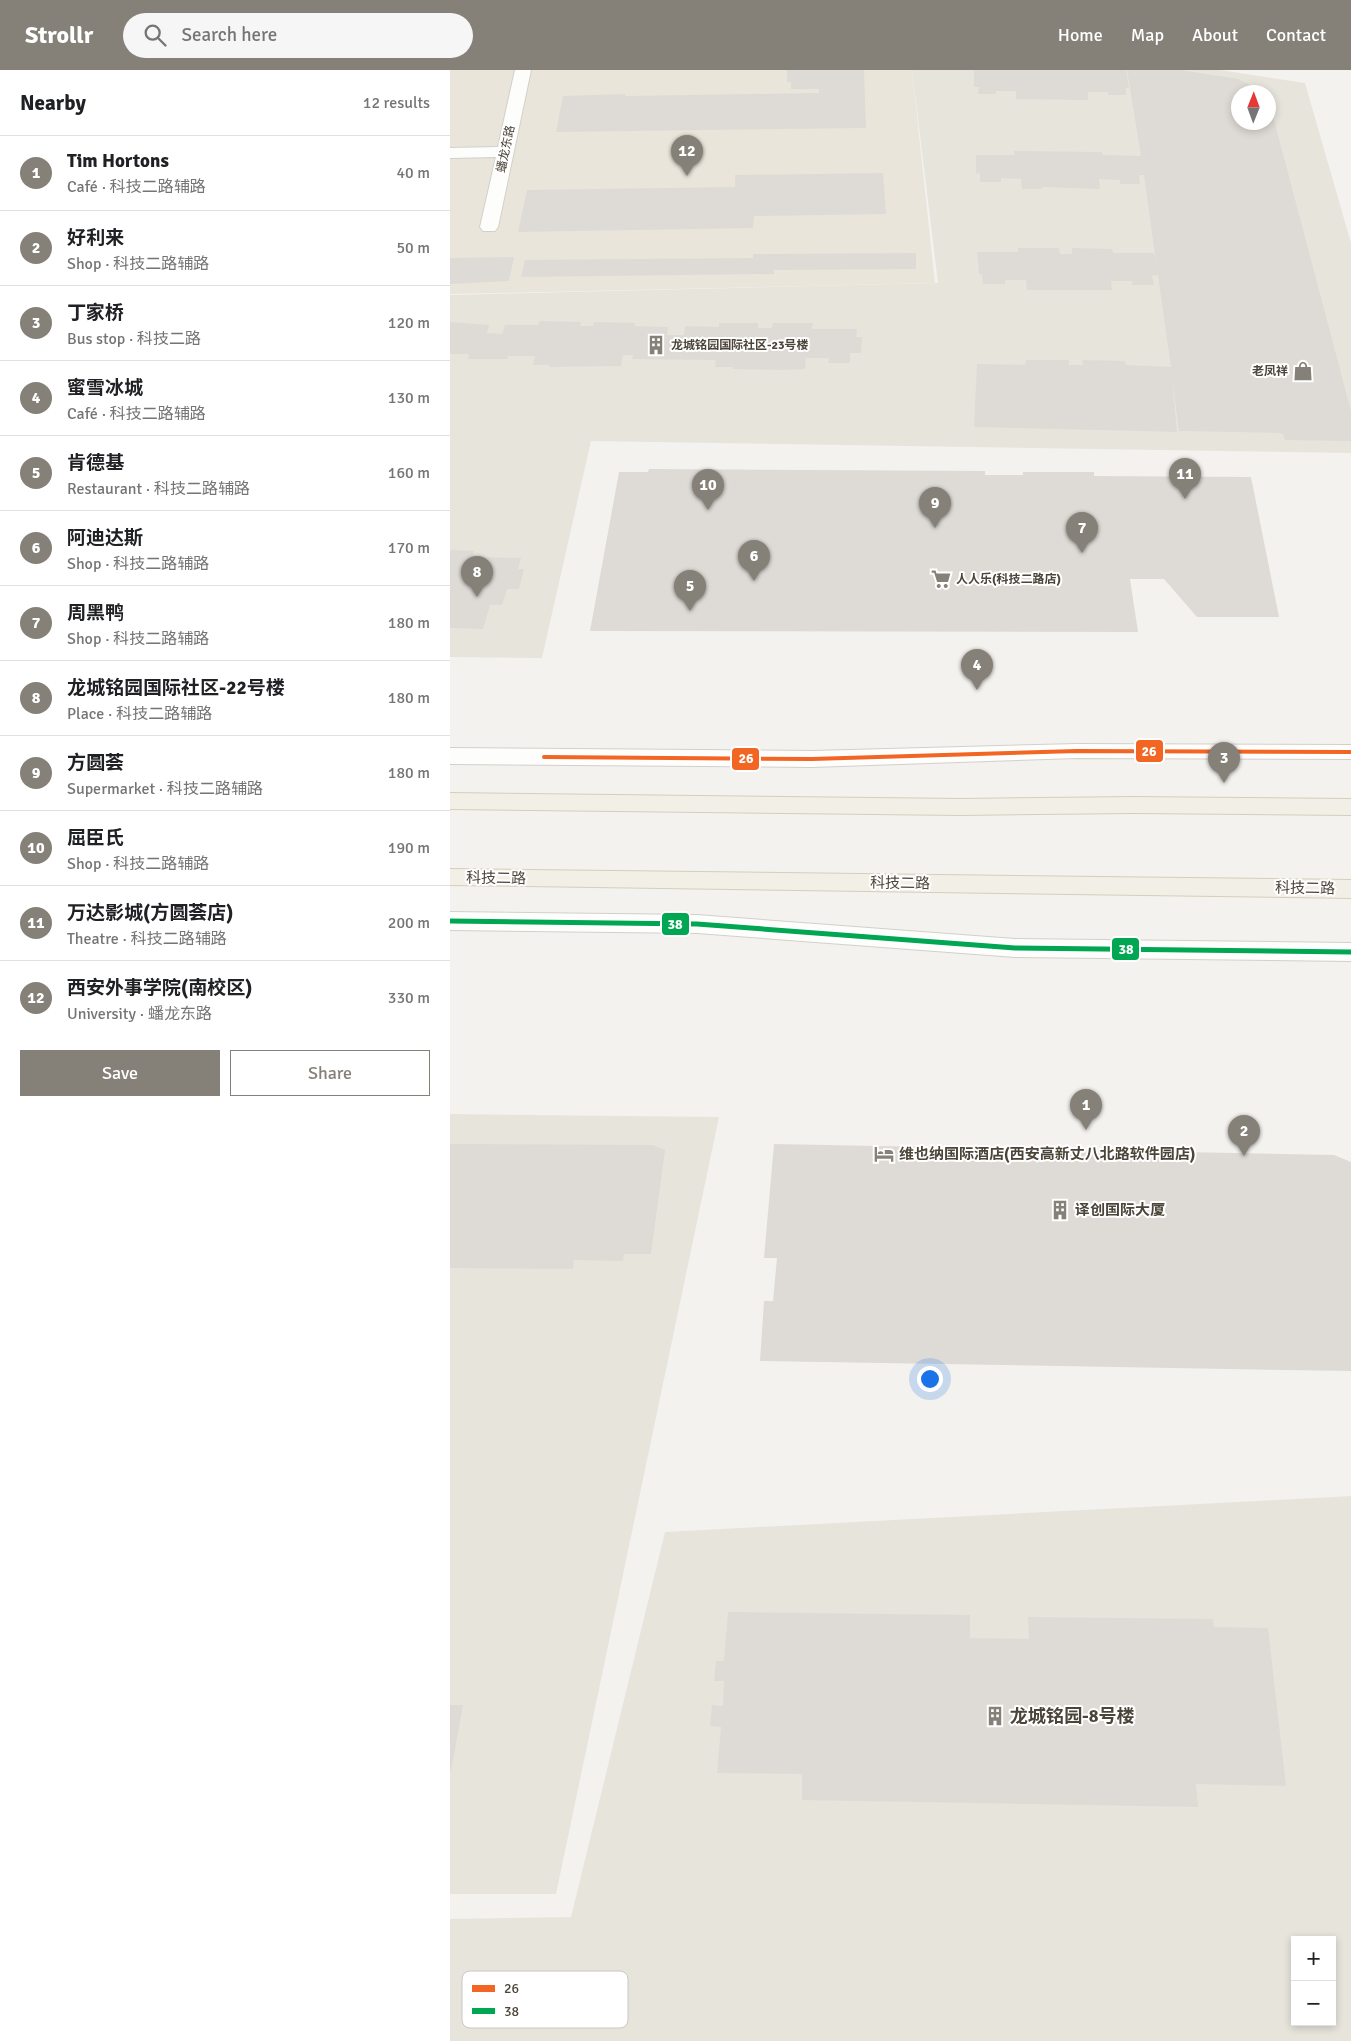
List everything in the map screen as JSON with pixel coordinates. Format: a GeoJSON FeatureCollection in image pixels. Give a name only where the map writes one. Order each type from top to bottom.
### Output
{"type":"FeatureCollection","features":[{"type":"Feature","properties":{"kind":"main road"},"geometry":{"type":"LineString","coordinates":[[450,801],[961,807],[1133,805],[1351,807]]}},
{"type":"Feature","properties":{"kind":"main road","name":"科技二路"},"geometry":{"type":"LineString","coordinates":[[450,877],[1351,889]]}},
{"type":"Feature","properties":{"kind":"street","name":"蟠龙东路"},"geometry":{"type":"LineString","coordinates":[[489,227],[523,70]]}},
{"type":"Feature","properties":{"kind":"street"},"geometry":{"type":"LineString","coordinates":[[450,152],[505,152]]}},
{"type":"Feature","properties":{"kind":"street"},"geometry":{"type":"LineString","coordinates":[[450,756],[812,759],[1077,751],[1351,752]]}},
{"type":"Feature","properties":{"kind":"street"},"geometry":{"type":"LineString","coordinates":[[450,921],[697,924],[1015,948],[1351,952]]}},
{"type":"Feature","properties":{"kind":"shaded area"},"geometry":{"type":"Polygon","coordinates":[[[450,70],[912,70],[935,283],[450,294],[450,70]]]}},
{"type":"Feature","properties":{"kind":"shaded area"},"geometry":{"type":"Polygon","coordinates":[[[912,70],[1220,70],[1305,83],[1351,243],[1351,453],[591,441],[542,658],[450,657],[450,295],[938,283],[912,70]]]}},
{"type":"Feature","properties":{"kind":"shaded area"},"geometry":{"type":"Polygon","coordinates":[[[450,1114],[719,1117],[556,1894],[450,1894],[450,1114]]]}},
{"type":"Feature","properties":{"kind":"shaded area"},"geometry":{"type":"Polygon","coordinates":[[[1351,1496],[1351,2041],[450,2041],[450,1919],[571,1917],[665,1532],[1351,1496]]]}},
{"type":"Feature","properties":{"kind":"building"},"geometry":{"type":"Polygon","coordinates":[[[787,70],[864,70],[866,128],[556,132],[563,96],[819,93],[819,89],[791,89],[791,82],[787,82],[787,70]]]}},
{"type":"Feature","properties":{"kind":"building"},"geometry":{"type":"Polygon","coordinates":[[[974,70],[1126,70],[1129,88],[1126,88],[1126,95],[1108,95],[1108,92],[1088,92],[1088,100],[1016,99],[1016,91],[996,91],[996,94],[978,94],[979,87],[974,87],[974,70]]]}},
{"type":"Feature","properties":{"kind":"building"},"geometry":{"type":"Polygon","coordinates":[[[1127,70],[1181,70],[1238,79],[1250,85],[1231,85],[1231,130],[1276,130],[1276,127],[1351,411],[1351,441],[1285,440],[1283,434],[1279,433],[1179,431],[1172,378],[1177,432],[974,427],[977,364],[1025,365],[1026,360],[1069,360],[1069,365],[1083,365],[1082,360],[1125,361],[1126,365],[1171,367],[1158,275],[1152,276],[1154,285],[1132,285],[1132,281],[1111,281],[1112,290],[1027,290],[1026,280],[1005,280],[1005,284],[983,284],[982,274],[979,274],[977,252],[1018,252],[1018,248],[1059,248],[1060,254],[1072,254],[1072,248],[1112,249],[1113,253],[1154,253],[1156,262],[1144,175],[1139,175],[1140,184],[1120,184],[1120,180],[1099,179],[1100,189],[1042,187],[1042,189],[1022,189],[1021,179],[1001,178],[1001,182],[980,182],[980,174],[976,173],[976,155],[1014,155],[1014,151],[1102,152],[1102,155],[1141,156],[1127,70]]]}},
{"type":"Feature","properties":{"kind":"building"},"geometry":{"type":"Polygon","coordinates":[[[883,173],[886,214],[754,216],[753,228],[518,232],[527,190],[735,187],[735,175],[883,173]]]}},
{"type":"Feature","properties":{"kind":"building"},"geometry":{"type":"Polygon","coordinates":[[[916,253],[916,269],[774,270],[774,274],[521,277],[525,260],[753,258],[753,254],[916,253]]]}},
{"type":"Feature","properties":{"kind":"building"},"geometry":{"type":"Polygon","coordinates":[[[514,257],[509,281],[450,284],[450,258],[514,257]]]}},
{"type":"Feature","properties":{"kind":"building","name":"龙城铭园国际社区-23号楼"},"geometry":{"type":"Polygon","coordinates":[[[540,321],[581,322],[580,326],[593,326],[594,322],[635,323],[634,326],[668,327],[667,335],[684,335],[685,326],[719,327],[719,323],[758,323],[758,328],[772,328],[773,323],[813,323],[812,329],[857,329],[856,337],[862,337],[861,353],[850,353],[850,363],[828,363],[829,358],[806,358],[805,369],[785,370],[715,367],[716,360],[632,359],[633,355],[623,355],[621,366],[549,367],[549,365],[533,365],[535,356],[508,356],[507,359],[468,359],[469,354],[450,354],[450,322],[489,325],[487,333],[502,334],[505,325],[538,325],[540,321]]]}},
{"type":"Feature","properties":{"kind":"building"},"geometry":{"type":"Polygon","coordinates":[[[649,469],[985,471],[985,475],[1023,475],[1023,472],[1094,472],[1094,476],[1251,477],[1279,617],[1197,617],[1164,579],[1130,579],[1138,632],[590,631],[619,472],[648,472],[649,469]]]}},
{"type":"Feature","properties":{"kind":"building"},"geometry":{"type":"Polygon","coordinates":[[[450,550],[474,551],[472,557],[521,558],[518,569],[524,569],[519,589],[507,589],[502,605],[490,605],[483,629],[450,628],[450,550]]]}},
{"type":"Feature","properties":{"kind":"building"},"geometry":{"type":"Polygon","coordinates":[[[450,1144],[653,1145],[665,1150],[651,1254],[624,1254],[623,1261],[574,1260],[573,1269],[450,1268],[450,1144]]]}},
{"type":"Feature","properties":{"kind":"building","name":"译创国际大厦"},"geometry":{"type":"Polygon","coordinates":[[[774,1144],[1334,1155],[1351,1162],[1351,1371],[760,1361],[764,1301],[773,1301],[777,1258],[764,1258],[774,1144]]]}},
{"type":"Feature","properties":{"kind":"building","name":"龙城铭园-8号楼"},"geometry":{"type":"Polygon","coordinates":[[[728,1612],[970,1615],[970,1638],[1029,1639],[1028,1617],[1213,1619],[1214,1627],[1268,1628],[1286,1786],[1196,1784],[1198,1807],[802,1800],[802,1774],[717,1773],[721,1727],[710,1726],[712,1705],[723,1706],[724,1681],[714,1681],[716,1661],[724,1661],[728,1612]]]}},
{"type":"Feature","properties":{"kind":"building"},"geometry":{"type":"Polygon","coordinates":[[[450,1705],[463,1705],[451,1771],[450,1771],[450,1705]]]}},
{"type":"Feature","properties":{"kind":"transit line","name":"26"},"geometry":{"type":"LineString","coordinates":[[544,757],[812,759],[1077,751],[1351,752]]}},
{"type":"Feature","properties":{"kind":"transit line","name":"38"},"geometry":{"type":"LineString","coordinates":[[450,921],[697,924],[1015,948],[1351,952]]}},
{"type":"Feature","properties":{"kind":"place","name":"西安外事学院(南校区)"},"geometry":{"type":"Point","coordinates":[687,176]}},
{"type":"Feature","properties":{"kind":"place","name":"龙城铭园国际社区-23号楼"},"geometry":{"type":"Point","coordinates":[656,345]}},
{"type":"Feature","properties":{"kind":"place","name":"老凤祥"},"geometry":{"type":"Point","coordinates":[1303,371]}},
{"type":"Feature","properties":{"kind":"place","name":"万达影城(方圆荟店)"},"geometry":{"type":"Point","coordinates":[1185,499]}},
{"type":"Feature","properties":{"kind":"place","name":"屈臣氏"},"geometry":{"type":"Point","coordinates":[708,510]}},
{"type":"Feature","properties":{"kind":"place","name":"方圆荟"},"geometry":{"type":"Point","coordinates":[935,528]}},
{"type":"Feature","properties":{"kind":"place","name":"周黑鸭"},"geometry":{"type":"Point","coordinates":[1082,553]}},
{"type":"Feature","properties":{"kind":"place","name":"人人乐(科技二路店)"},"geometry":{"type":"Point","coordinates":[941,579]}},
{"type":"Feature","properties":{"kind":"place","name":"阿迪达斯"},"geometry":{"type":"Point","coordinates":[754,581]}},
{"type":"Feature","properties":{"kind":"place","name":"龙城铭园国际社区-22号楼"},"geometry":{"type":"Point","coordinates":[477,597]}},
{"type":"Feature","properties":{"kind":"place","name":"肯德基"},"geometry":{"type":"Point","coordinates":[690,611]}},
{"type":"Feature","properties":{"kind":"place","name":"蜜雪冰城"},"geometry":{"type":"Point","coordinates":[977,690]}},
{"type":"Feature","properties":{"kind":"place","name":"丁家桥"},"geometry":{"type":"Point","coordinates":[1224,783]}},
{"type":"Feature","properties":{"kind":"place","name":"Tim Hortons"},"geometry":{"type":"Point","coordinates":[1086,1130]}},
{"type":"Feature","properties":{"kind":"place","name":"维也纳国际酒店(西安高新丈八北路软件园店)"},"geometry":{"type":"Point","coordinates":[884,1154]}},
{"type":"Feature","properties":{"kind":"place","name":"好利来"},"geometry":{"type":"Point","coordinates":[1244,1156]}},
{"type":"Feature","properties":{"kind":"place","name":"译创国际大厦"},"geometry":{"type":"Point","coordinates":[1060,1210]}},
{"type":"Feature","properties":{"kind":"place","name":"龙城铭园-8号楼"},"geometry":{"type":"Point","coordinates":[995,1716]}}]}
